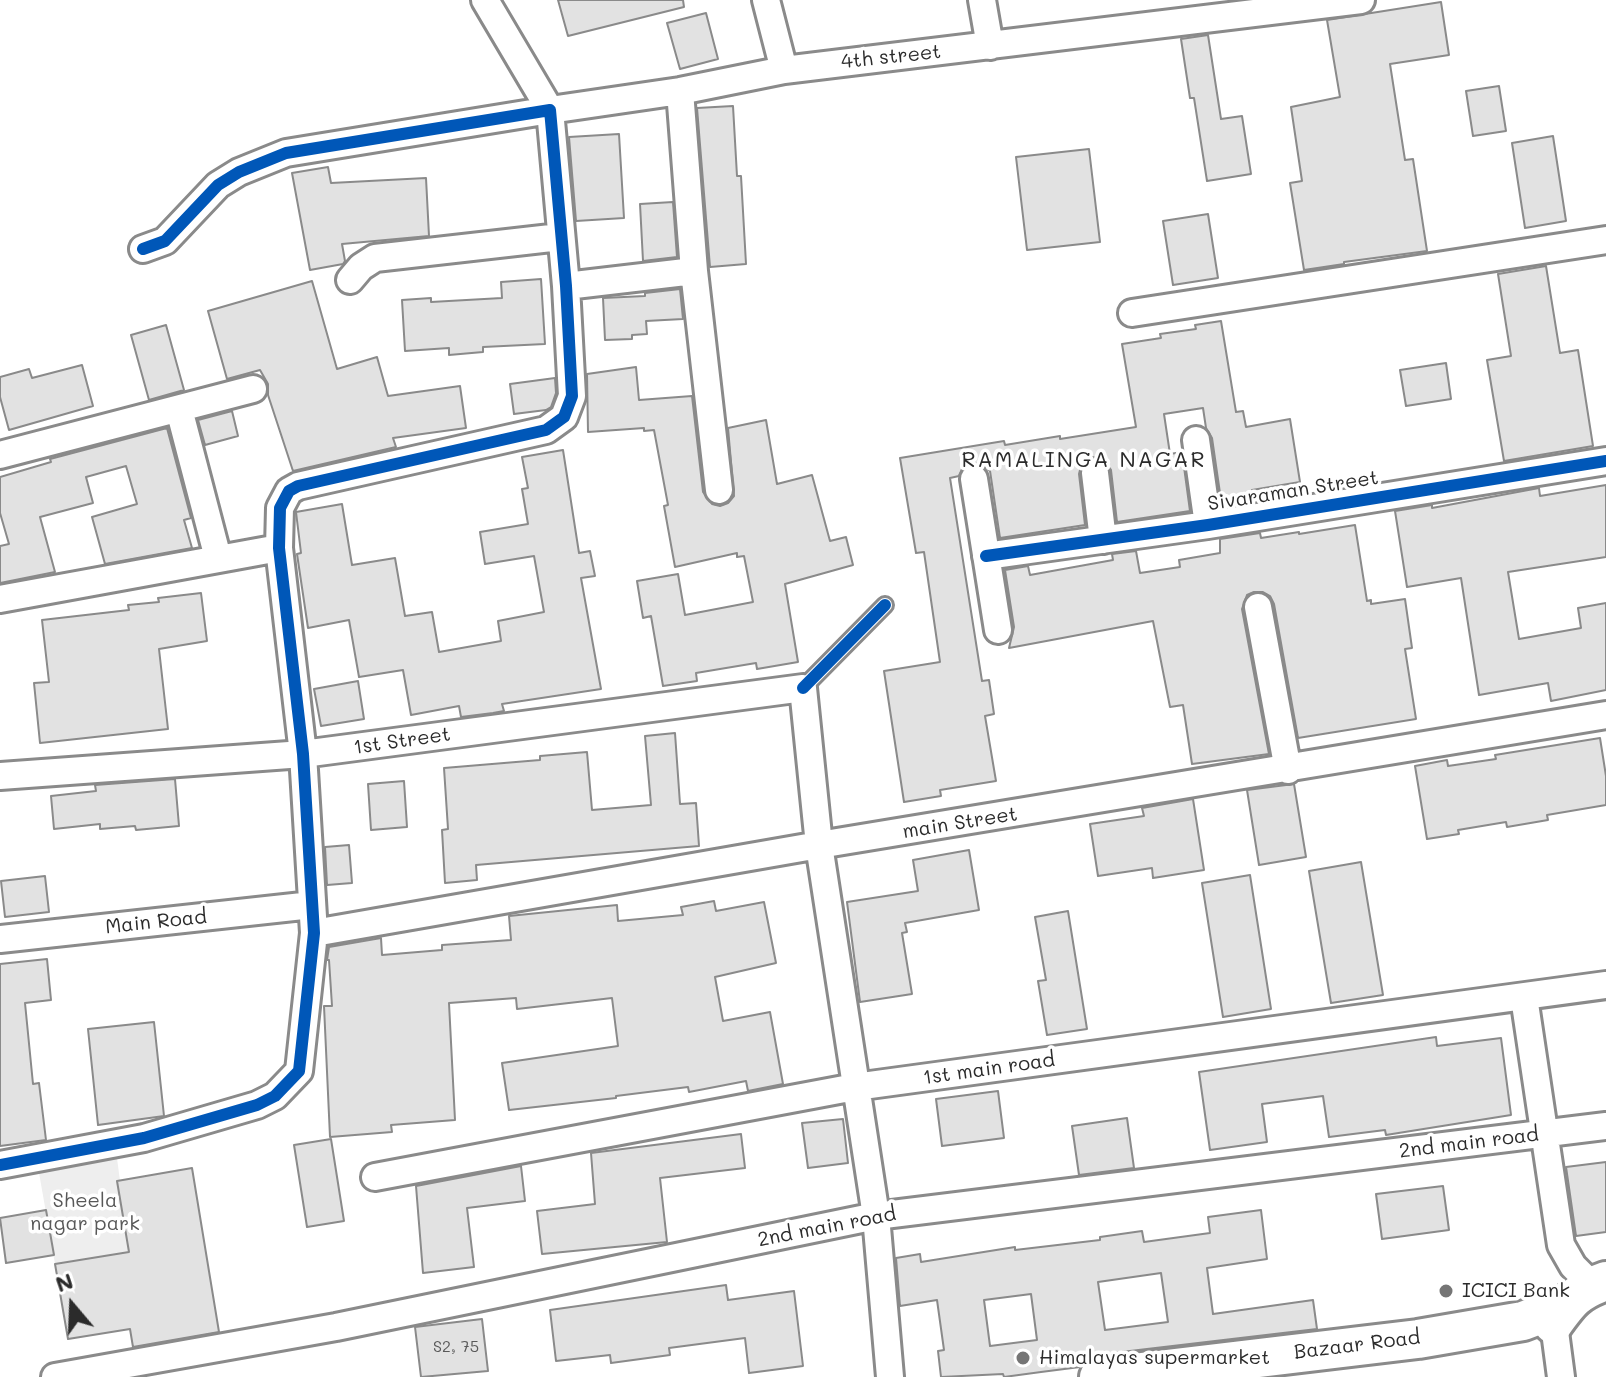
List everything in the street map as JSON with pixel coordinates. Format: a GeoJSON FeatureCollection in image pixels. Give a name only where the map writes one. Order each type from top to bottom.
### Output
{"type":"FeatureCollection","features":[{"type":"Feature","properties":{"kind":"main road","name":"Bazaar Road"},"geometry":{"type":"LineString","coordinates":[[1099,1377],[1418,1339],[1523,1321],[1580,1299]]}},
{"type":"Feature","properties":{"kind":"main road","name":"Bazaar Road"},"geometry":{"type":"LineString","coordinates":[[1268,1377],[1400,1359],[1532,1333],[1580,1299]]}},
{"type":"Feature","properties":{"kind":"street"},"geometry":{"type":"LineString","coordinates":[[0,1165],[144,1138],[257,1105],[275,1096],[299,1071],[314,933],[303,754],[279,548],[280,508],[289,491],[298,486],[546,430],[564,417],[572,396],[566,286],[550,110],[485,0]]}},
{"type":"Feature","properties":{"kind":"street"},"geometry":{"type":"LineString","coordinates":[[766,0],[784,70]]}},
{"type":"Feature","properties":{"kind":"street"},"geometry":{"type":"LineString","coordinates":[[982,0],[990,46]]}},
{"type":"Feature","properties":{"kind":"street","name":"4th street"},"geometry":{"type":"LineString","coordinates":[[143,249],[165,241],[218,185],[248,167],[286,153],[680,91],[784,70],[990,46],[1254,7],[1361,0]]}},
{"type":"Feature","properties":{"kind":"street"},"geometry":{"type":"LineString","coordinates":[[680,91],[694,271],[719,490]]}},
{"type":"Feature","properties":{"kind":"street"},"geometry":{"type":"LineString","coordinates":[[350,280],[361,267],[375,258],[560,237]]}},
{"type":"Feature","properties":{"kind":"street"},"geometry":{"type":"LineString","coordinates":[[1132,313],[1606,240]]}},
{"type":"Feature","properties":{"kind":"street"},"geometry":{"type":"LineString","coordinates":[[566,286],[694,271]]}},
{"type":"Feature","properties":{"kind":"street"},"geometry":{"type":"LineString","coordinates":[[0,455],[253,389]]}},
{"type":"Feature","properties":{"kind":"street"},"geometry":{"type":"LineString","coordinates":[[179,409],[218,558]]}},
{"type":"Feature","properties":{"kind":"street"},"geometry":{"type":"LineString","coordinates":[[1196,440],[1208,525]]}},
{"type":"Feature","properties":{"kind":"street","name":"Sivaraman Street"},"geometry":{"type":"LineString","coordinates":[[986,556],[1208,525],[1606,461]]}},
{"type":"Feature","properties":{"kind":"street"},"geometry":{"type":"LineString","coordinates":[[1095,473],[1103,540]]}},
{"type":"Feature","properties":{"kind":"street"},"geometry":{"type":"LineString","coordinates":[[974,479],[998,630]]}},
{"type":"Feature","properties":{"kind":"street"},"geometry":{"type":"LineString","coordinates":[[0,599],[279,548]]}},
{"type":"Feature","properties":{"kind":"street"},"geometry":{"type":"LineString","coordinates":[[1258,607],[1288,770]]}},
{"type":"Feature","properties":{"kind":"street"},"geometry":{"type":"LineString","coordinates":[[803,688],[819,845],[876,1216],[890,1377]]}},
{"type":"Feature","properties":{"kind":"street","name":"1st Street"},"geometry":{"type":"LineString","coordinates":[[0,776],[303,754],[803,688]]}},
{"type":"Feature","properties":{"kind":"street","name":"main Street"},"geometry":{"type":"LineString","coordinates":[[314,933],[819,845],[1288,770],[1606,715]]}},
{"type":"Feature","properties":{"kind":"street","name":"Main Road"},"geometry":{"type":"LineString","coordinates":[[0,939],[312,905]]}},
{"type":"Feature","properties":{"kind":"street","name":"1st main road"},"geometry":{"type":"LineString","coordinates":[[375,1177],[855,1087],[1606,985]]}},
{"type":"Feature","properties":{"kind":"street"},"geometry":{"type":"LineString","coordinates":[[1524,997],[1561,1245],[1573,1266],[1580,1299],[1561,1377]]}},
{"type":"Feature","properties":{"kind":"street","name":"2nd main road"},"geometry":{"type":"LineString","coordinates":[[55,1377],[336,1327],[876,1216],[1606,1126]]}},
{"type":"Feature","properties":{"kind":"lane"},"geometry":{"type":"LineString","coordinates":[[803,688],[885,605]]}},
{"type":"Feature","properties":{"kind":"shaded area","name":"Sheela nagar park"},"geometry":{"type":"Polygon","coordinates":[[[117,1158],[130,1258],[55,1264],[38,1167],[117,1158]]]}},
{"type":"Feature","properties":{"kind":"building"},"geometry":{"type":"Polygon","coordinates":[[[558,0],[683,0],[684,7],[568,36],[558,0]]]}},
{"type":"Feature","properties":{"kind":"building"},"geometry":{"type":"Polygon","coordinates":[[[1441,2],[1449,55],[1390,64],[1405,160],[1413,159],[1427,251],[1304,270],[1290,183],[1302,181],[1291,107],[1340,97],[1327,20],[1441,2]]]}},
{"type":"Feature","properties":{"kind":"building"},"geometry":{"type":"Polygon","coordinates":[[[706,13],[718,59],[680,69],[667,23],[706,13]]]}},
{"type":"Feature","properties":{"kind":"building"},"geometry":{"type":"Polygon","coordinates":[[[1208,35],[1221,119],[1242,116],[1251,174],[1207,181],[1181,39],[1208,35]]]}},
{"type":"Feature","properties":{"kind":"building"},"geometry":{"type":"Polygon","coordinates":[[[1499,86],[1506,131],[1473,136],[1466,91],[1499,86]]]}},
{"type":"Feature","properties":{"kind":"building"},"geometry":{"type":"Polygon","coordinates":[[[733,106],[746,264],[710,267],[697,108],[733,106]]]}},
{"type":"Feature","properties":{"kind":"building"},"geometry":{"type":"Polygon","coordinates":[[[619,134],[624,218],[576,221],[569,137],[619,134]]]}},
{"type":"Feature","properties":{"kind":"building"},"geometry":{"type":"Polygon","coordinates":[[[1553,136],[1566,221],[1525,228],[1512,143],[1553,136]]]}},
{"type":"Feature","properties":{"kind":"building"},"geometry":{"type":"Polygon","coordinates":[[[1089,149],[1100,242],[1027,250],[1016,157],[1089,149]]]}},
{"type":"Feature","properties":{"kind":"building"},"geometry":{"type":"Polygon","coordinates":[[[328,167],[331,183],[426,178],[429,236],[342,244],[343,264],[310,270],[292,173],[328,167]]]}},
{"type":"Feature","properties":{"kind":"building"},"geometry":{"type":"Polygon","coordinates":[[[673,202],[677,257],[643,261],[640,204],[673,202]]]}},
{"type":"Feature","properties":{"kind":"building"},"geometry":{"type":"Polygon","coordinates":[[[1208,214],[1218,278],[1173,285],[1163,221],[1208,214]]]}},
{"type":"Feature","properties":{"kind":"building"},"geometry":{"type":"Polygon","coordinates":[[[1546,266],[1560,353],[1578,350],[1593,446],[1504,461],[1487,360],[1511,356],[1498,274],[1546,266]]]}},
{"type":"Feature","properties":{"kind":"building"},"geometry":{"type":"Polygon","coordinates":[[[541,279],[545,344],[483,347],[483,352],[449,355],[449,348],[405,351],[402,300],[431,298],[431,302],[502,298],[501,282],[541,279]]]}},
{"type":"Feature","properties":{"kind":"building"},"geometry":{"type":"Polygon","coordinates":[[[312,281],[337,369],[377,357],[388,396],[460,386],[466,428],[393,438],[396,447],[293,471],[268,395],[268,384],[260,370],[227,379],[208,311],[312,281]]]}},
{"type":"Feature","properties":{"kind":"building"},"geometry":{"type":"Polygon","coordinates":[[[680,289],[683,319],[646,321],[647,334],[632,335],[632,339],[605,340],[603,298],[645,296],[645,293],[680,289]]]}},
{"type":"Feature","properties":{"kind":"building"},"geometry":{"type":"Polygon","coordinates":[[[1221,321],[1236,412],[1243,411],[1246,427],[1290,419],[1300,482],[1252,490],[1254,501],[1222,507],[1212,438],[1206,428],[1203,408],[1164,414],[1170,454],[1182,452],[1190,511],[1117,522],[1111,470],[1102,459],[1092,457],[1081,466],[1079,474],[1085,525],[1000,538],[990,471],[980,464],[971,463],[963,467],[959,476],[950,478],[982,681],[989,680],[994,714],[985,716],[996,781],[940,790],[941,796],[904,802],[884,671],[940,662],[924,552],[916,553],[900,458],[1004,441],[1005,445],[1136,427],[1122,344],[1161,338],[1160,334],[1196,329],[1195,325],[1221,321]]]}},
{"type":"Feature","properties":{"kind":"building"},"geometry":{"type":"Polygon","coordinates":[[[166,325],[184,390],[149,400],[131,335],[166,325]]]}},
{"type":"Feature","properties":{"kind":"building"},"geometry":{"type":"Polygon","coordinates":[[[1446,363],[1451,399],[1406,406],[1400,370],[1446,363]]]}},
{"type":"Feature","properties":{"kind":"building"},"geometry":{"type":"Polygon","coordinates":[[[82,365],[93,406],[9,430],[0,397],[0,377],[29,369],[32,378],[82,365]]]}},
{"type":"Feature","properties":{"kind":"building"},"geometry":{"type":"Polygon","coordinates":[[[636,367],[639,400],[692,396],[703,492],[712,504],[720,506],[734,496],[728,428],[766,420],[777,484],[812,475],[830,541],[846,537],[853,565],[785,584],[798,662],[757,669],[756,663],[696,673],[697,681],[663,686],[651,616],[643,618],[637,581],[678,574],[685,615],[753,602],[744,556],[737,557],[737,553],[675,567],[664,506],[668,505],[654,430],[588,432],[587,374],[636,367]]]}},
{"type":"Feature","properties":{"kind":"building"},"geometry":{"type":"Polygon","coordinates":[[[555,378],[556,393],[551,407],[514,414],[510,384],[555,378]]]}},
{"type":"Feature","properties":{"kind":"building"},"geometry":{"type":"Polygon","coordinates":[[[232,411],[238,436],[205,445],[198,420],[232,411]]]}},
{"type":"Feature","properties":{"kind":"building"},"geometry":{"type":"Polygon","coordinates":[[[167,428],[191,518],[184,520],[192,548],[105,564],[92,517],[137,504],[126,466],[86,477],[93,503],[40,517],[55,572],[0,583],[0,546],[9,544],[0,513],[0,477],[51,462],[50,459],[167,428]]]}},
{"type":"Feature","properties":{"kind":"building"},"geometry":{"type":"Polygon","coordinates":[[[563,450],[579,553],[590,551],[595,576],[581,578],[601,689],[502,704],[504,711],[493,713],[461,717],[459,706],[411,715],[403,670],[359,677],[349,620],[308,628],[297,554],[301,553],[296,512],[342,504],[352,565],[395,558],[405,616],[432,612],[439,652],[501,641],[498,621],[544,612],[534,556],[485,564],[480,532],[528,524],[522,489],[528,488],[522,457],[563,450]]]}},
{"type":"Feature","properties":{"kind":"building"},"geometry":{"type":"Polygon","coordinates":[[[1606,485],[1606,557],[1508,572],[1519,639],[1581,628],[1578,608],[1606,603],[1606,690],[1551,701],[1548,683],[1479,695],[1461,578],[1407,587],[1395,511],[1432,505],[1432,508],[1539,488],[1540,496],[1606,485]]]}},
{"type":"Feature","properties":{"kind":"building"},"geometry":{"type":"Polygon","coordinates":[[[1355,525],[1367,601],[1371,600],[1371,604],[1405,599],[1412,648],[1405,649],[1416,719],[1298,738],[1274,604],[1270,596],[1263,592],[1247,595],[1242,609],[1269,754],[1192,764],[1183,705],[1170,707],[1153,621],[1009,648],[1014,627],[1005,570],[1028,566],[1030,575],[1113,560],[1112,554],[1136,551],[1140,573],[1180,567],[1179,560],[1220,553],[1220,539],[1260,533],[1261,538],[1355,525]]]}},
{"type":"Feature","properties":{"kind":"building"},"geometry":{"type":"Polygon","coordinates":[[[201,593],[207,641],[159,649],[168,729],[40,743],[34,683],[49,682],[42,620],[129,610],[128,605],[201,593]]]}},
{"type":"Feature","properties":{"kind":"building"},"geometry":{"type":"Polygon","coordinates":[[[358,681],[364,719],[321,726],[314,689],[358,681]]]}},
{"type":"Feature","properties":{"kind":"building"},"geometry":{"type":"Polygon","coordinates":[[[675,733],[680,804],[696,803],[699,846],[476,865],[477,880],[445,883],[442,830],[448,829],[444,768],[540,760],[540,756],[587,752],[592,810],[651,805],[645,736],[675,733]]]}},
{"type":"Feature","properties":{"kind":"building"},"geometry":{"type":"Polygon","coordinates":[[[1600,738],[1606,776],[1606,805],[1547,815],[1548,820],[1507,827],[1506,822],[1427,839],[1415,766],[1447,760],[1448,766],[1496,759],[1495,755],[1600,738]]]}},
{"type":"Feature","properties":{"kind":"building"},"geometry":{"type":"Polygon","coordinates":[[[175,779],[179,826],[136,830],[135,826],[100,829],[100,824],[54,829],[51,796],[96,791],[95,785],[175,779]]]}},
{"type":"Feature","properties":{"kind":"building"},"geometry":{"type":"Polygon","coordinates":[[[404,781],[407,827],[371,830],[368,784],[404,781]]]}},
{"type":"Feature","properties":{"kind":"building"},"geometry":{"type":"Polygon","coordinates":[[[1294,784],[1306,857],[1259,865],[1247,790],[1294,784]]]}},
{"type":"Feature","properties":{"kind":"building"},"geometry":{"type":"Polygon","coordinates":[[[1193,799],[1204,870],[1153,878],[1152,868],[1098,876],[1090,824],[1144,816],[1142,808],[1193,799]]]}},
{"type":"Feature","properties":{"kind":"building"},"geometry":{"type":"Polygon","coordinates":[[[349,845],[352,883],[327,885],[325,847],[349,845]]]}},
{"type":"Feature","properties":{"kind":"building"},"geometry":{"type":"Polygon","coordinates":[[[969,850],[979,910],[905,923],[907,932],[902,933],[912,994],[860,1002],[847,902],[918,891],[913,860],[969,850]]]}},
{"type":"Feature","properties":{"kind":"building"},"geometry":{"type":"Polygon","coordinates":[[[1361,862],[1383,995],[1331,1003],[1309,871],[1361,862]]]}},
{"type":"Feature","properties":{"kind":"building"},"geometry":{"type":"Polygon","coordinates":[[[1250,875],[1271,1009],[1223,1017],[1202,883],[1250,875]]]}},
{"type":"Feature","properties":{"kind":"building"},"geometry":{"type":"Polygon","coordinates":[[[45,876],[49,912],[5,917],[1,881],[45,876]]]}},
{"type":"Feature","properties":{"kind":"building"},"geometry":{"type":"Polygon","coordinates":[[[714,901],[716,911],[764,902],[776,963],[715,977],[723,1021],[770,1012],[783,1084],[748,1091],[746,1081],[689,1092],[688,1087],[509,1110],[502,1063],[618,1046],[612,998],[517,1009],[516,998],[449,1003],[455,1120],[391,1125],[392,1132],[330,1137],[324,1006],[332,1006],[327,960],[329,947],[381,938],[382,955],[442,950],[442,945],[511,940],[509,916],[617,905],[618,921],[683,915],[681,907],[714,901]]]}},
{"type":"Feature","properties":{"kind":"building"},"geometry":{"type":"Polygon","coordinates":[[[1068,911],[1087,1029],[1047,1035],[1038,981],[1046,980],[1035,917],[1068,911]]]}},
{"type":"Feature","properties":{"kind":"building"},"geometry":{"type":"Polygon","coordinates":[[[47,959],[51,1000],[25,1003],[33,1084],[39,1083],[46,1140],[0,1146],[0,964],[47,959]]]}},
{"type":"Feature","properties":{"kind":"building"},"geometry":{"type":"Polygon","coordinates":[[[154,1022],[164,1116],[98,1125],[88,1029],[154,1022]]]}},
{"type":"Feature","properties":{"kind":"building"},"geometry":{"type":"Polygon","coordinates":[[[1436,1037],[1437,1046],[1501,1038],[1511,1115],[1386,1135],[1385,1130],[1329,1137],[1323,1096],[1262,1104],[1267,1142],[1210,1150],[1199,1072],[1436,1037]]]}},
{"type":"Feature","properties":{"kind":"building"},"geometry":{"type":"Polygon","coordinates":[[[998,1091],[1004,1138],[942,1146],[936,1099],[998,1091]]]}},
{"type":"Feature","properties":{"kind":"building"},"geometry":{"type":"Polygon","coordinates":[[[1127,1118],[1134,1168],[1079,1175],[1072,1126],[1127,1118]]]}},
{"type":"Feature","properties":{"kind":"building"},"geometry":{"type":"Polygon","coordinates":[[[843,1119],[848,1163],[808,1168],[802,1123],[843,1119]]]}},
{"type":"Feature","properties":{"kind":"building"},"geometry":{"type":"Polygon","coordinates":[[[741,1134],[745,1168],[660,1178],[667,1242],[542,1254],[537,1211],[595,1204],[591,1153],[741,1134]]]}},
{"type":"Feature","properties":{"kind":"building"},"geometry":{"type":"Polygon","coordinates":[[[331,1139],[344,1221],[307,1227],[294,1145],[331,1139]]]}},
{"type":"Feature","properties":{"kind":"building"},"geometry":{"type":"Polygon","coordinates":[[[1606,1162],[1606,1232],[1576,1236],[1566,1167],[1606,1162]]]}},
{"type":"Feature","properties":{"kind":"building"},"geometry":{"type":"Polygon","coordinates":[[[521,1166],[525,1201],[467,1208],[474,1267],[423,1273],[416,1186],[521,1166]]]}},
{"type":"Feature","properties":{"kind":"building"},"geometry":{"type":"Polygon","coordinates":[[[192,1168],[219,1332],[133,1347],[130,1329],[68,1339],[55,1264],[129,1252],[117,1181],[192,1168]]]}},
{"type":"Feature","properties":{"kind":"building"},"geometry":{"type":"Polygon","coordinates":[[[1443,1186],[1449,1230],[1382,1239],[1376,1194],[1443,1186]]]}},
{"type":"Feature","properties":{"kind":"building"},"geometry":{"type":"Polygon","coordinates":[[[46,1210],[54,1255],[6,1263],[0,1218],[46,1210]]]}},
{"type":"Feature","properties":{"kind":"building"},"geometry":{"type":"Polygon","coordinates":[[[1261,1210],[1267,1259],[1207,1268],[1213,1314],[1313,1300],[1317,1329],[1096,1355],[1086,1359],[1080,1367],[1004,1377],[1003,1374],[941,1377],[938,1351],[944,1350],[937,1300],[900,1306],[896,1258],[920,1254],[921,1262],[1015,1247],[1015,1250],[1100,1240],[1100,1237],[1142,1231],[1144,1242],[1210,1233],[1208,1217],[1261,1210]],[[1161,1273],[1098,1282],[1105,1330],[1168,1322],[1161,1273]],[[1031,1294],[984,1300],[990,1346],[1037,1340],[1031,1294]]]}},
{"type":"Feature","properties":{"kind":"building"},"geometry":{"type":"Polygon","coordinates":[[[726,1285],[728,1300],[794,1291],[803,1366],[749,1373],[745,1338],[669,1348],[670,1355],[611,1363],[610,1355],[556,1361],[550,1310],[726,1285]]]}},
{"type":"Feature","properties":{"kind":"building"},"geometry":{"type":"Polygon","coordinates":[[[482,1319],[488,1371],[421,1377],[415,1327],[482,1319]]]}},
{"type":"Feature","properties":{"kind":"cycle path"},"geometry":{"type":"LineString","coordinates":[[0,1165],[144,1138],[257,1105],[275,1096],[299,1071],[314,933],[303,754],[279,548],[280,508],[289,491],[298,486],[546,430],[564,417],[572,396],[566,286],[550,110],[286,153],[239,172],[218,185],[165,241],[143,249]]}},
{"type":"Feature","properties":{"kind":"cycle path"},"geometry":{"type":"LineString","coordinates":[[986,556],[1208,525],[1606,461]]}},
{"type":"Feature","properties":{"kind":"cycle path"},"geometry":{"type":"LineString","coordinates":[[803,688],[885,605]]}},
{"type":"Feature","properties":{"kind":"place","name":"ICICI Bank"},"geometry":{"type":"Point","coordinates":[1446,1291]}},
{"type":"Feature","properties":{"kind":"place","name":"Himalayas supermarket"},"geometry":{"type":"Point","coordinates":[1023,1358]}},
{"type":"Feature","properties":{"kind":"district","name":"RAMALINGA NAGAR"},"geometry":{"type":"Point","coordinates":[1084,460]}}]}
